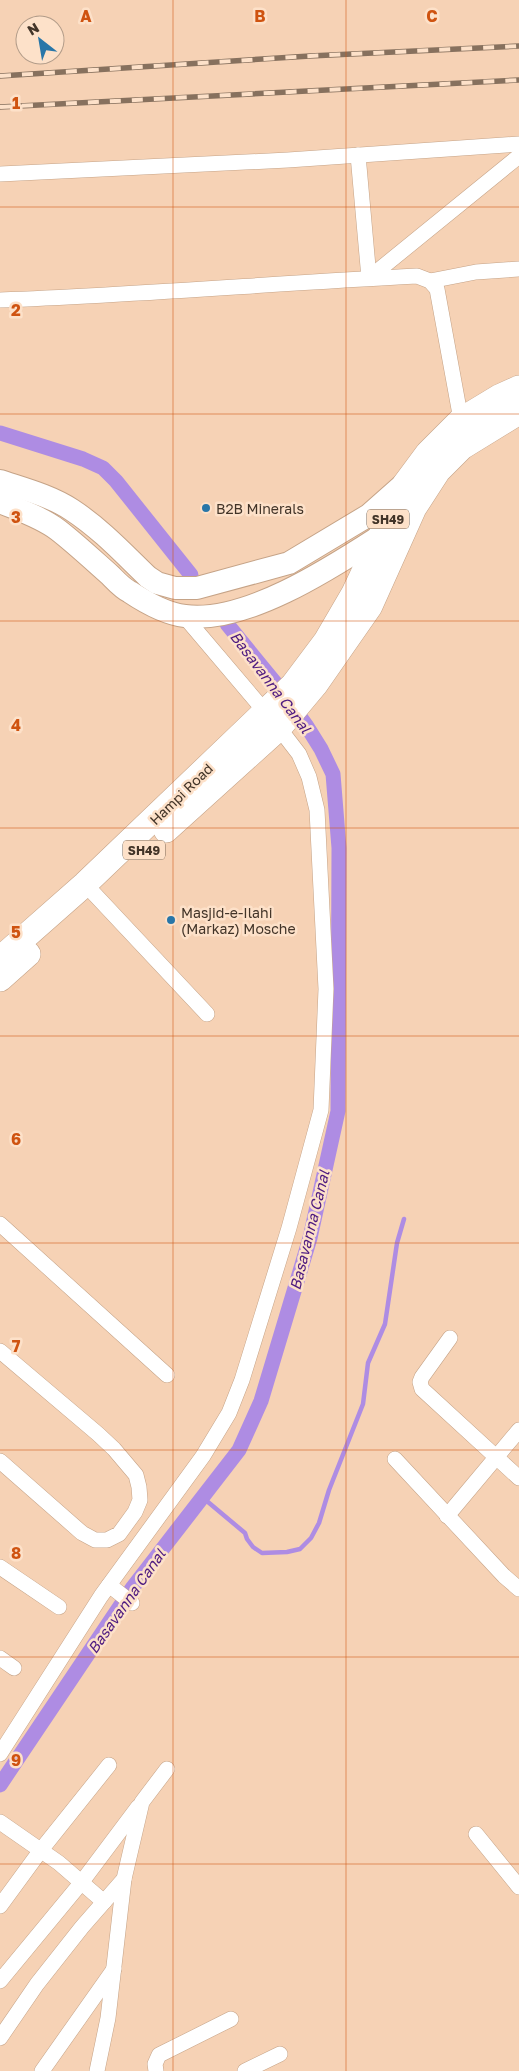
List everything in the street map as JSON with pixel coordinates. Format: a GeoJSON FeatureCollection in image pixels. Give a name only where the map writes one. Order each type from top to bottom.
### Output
{"type":"FeatureCollection","features":[{"type":"Feature","properties":{"kind":"main road","name":"SH49"},"geometry":{"type":"LineString","coordinates":[[299,691],[354,593],[404,484],[428,453],[461,420],[499,396],[519,388]]}},
{"type":"Feature","properties":{"kind":"main road","name":"SH49"},"geometry":{"type":"LineString","coordinates":[[275,717],[370,606],[414,508],[438,470],[462,447],[519,412]]}},
{"type":"Feature","properties":{"kind":"main road"},"geometry":{"type":"LineString","coordinates":[[0,481],[41,495],[71,509],[96,527],[148,577],[157,583],[175,588],[198,588],[289,563],[369,516],[404,484]]}},
{"type":"Feature","properties":{"kind":"main road"},"geometry":{"type":"LineString","coordinates":[[0,502],[29,514],[56,529],[129,592],[158,607],[184,616],[223,614],[288,590],[345,559],[380,537]]}},
{"type":"Feature","properties":{"kind":"main road","name":"Hampi Road"},"geometry":{"type":"LineString","coordinates":[[0,959],[90,890],[275,717]]}},
{"type":"Feature","properties":{"kind":"main road","name":"SH49"},"geometry":{"type":"LineString","coordinates":[[0,978],[90,890]]}},
{"type":"Feature","properties":{"kind":"street"},"geometry":{"type":"LineString","coordinates":[[0,174],[288,160],[519,144]]}},
{"type":"Feature","properties":{"kind":"street"},"geometry":{"type":"LineString","coordinates":[[358,155],[369,278]]}},
{"type":"Feature","properties":{"kind":"street"},"geometry":{"type":"LineString","coordinates":[[369,278],[519,156]]}},
{"type":"Feature","properties":{"kind":"street"},"geometry":{"type":"LineString","coordinates":[[430,281],[476,272],[519,270]]}},
{"type":"Feature","properties":{"kind":"street"},"geometry":{"type":"LineString","coordinates":[[0,300],[115,296],[417,276],[430,281],[437,289],[461,420]]}},
{"type":"Feature","properties":{"kind":"street"},"geometry":{"type":"LineString","coordinates":[[0,1754],[202,1456],[229,1413],[242,1380],[289,1228],[320,1110],[326,989],[317,810],[309,777],[299,754],[275,717],[184,616]]}},
{"type":"Feature","properties":{"kind":"street"},"geometry":{"type":"LineString","coordinates":[[90,890],[207,1014]]}},
{"type":"Feature","properties":{"kind":"street"},"geometry":{"type":"LineString","coordinates":[[0,1224],[167,1375]]}},
{"type":"Feature","properties":{"kind":"street"},"geometry":{"type":"LineString","coordinates":[[450,1338],[422,1377],[420,1385],[422,1389],[519,1478]]}},
{"type":"Feature","properties":{"kind":"street"},"geometry":{"type":"LineString","coordinates":[[0,1351],[114,1449],[136,1474],[140,1487],[140,1500],[135,1512],[119,1534],[107,1540],[95,1540],[82,1533],[0,1461]]}},
{"type":"Feature","properties":{"kind":"street"},"geometry":{"type":"LineString","coordinates":[[447,1516],[519,1430]]}},
{"type":"Feature","properties":{"kind":"street"},"geometry":{"type":"LineString","coordinates":[[395,1459],[504,1576],[519,1589]]}},
{"type":"Feature","properties":{"kind":"street"},"geometry":{"type":"LineString","coordinates":[[0,1567],[58,1607]]}},
{"type":"Feature","properties":{"kind":"street"},"geometry":{"type":"LineString","coordinates":[[113,1587],[132,1603]]}},
{"type":"Feature","properties":{"kind":"street"},"geometry":{"type":"LineString","coordinates":[[0,1658],[14,1668]]}},
{"type":"Feature","properties":{"kind":"street"},"geometry":{"type":"LineString","coordinates":[[0,1906],[41,1850],[108,1765]]}},
{"type":"Feature","properties":{"kind":"street"},"geometry":{"type":"LineString","coordinates":[[0,1982],[81,1883],[167,1769]]}},
{"type":"Feature","properties":{"kind":"street"},"geometry":{"type":"LineString","coordinates":[[97,2071],[108,2018],[115,1968],[124,1878],[142,1802]]}},
{"type":"Feature","properties":{"kind":"street"},"geometry":{"type":"LineString","coordinates":[[0,1822],[41,1850],[104,1902]]}},
{"type":"Feature","properties":{"kind":"street"},"geometry":{"type":"LineString","coordinates":[[476,1834],[519,1887]]}},
{"type":"Feature","properties":{"kind":"street"},"geometry":{"type":"LineString","coordinates":[[0,2038],[37,1984],[124,1878]]}},
{"type":"Feature","properties":{"kind":"street"},"geometry":{"type":"LineString","coordinates":[[42,2071],[115,1968]]}},
{"type":"Feature","properties":{"kind":"street"},"geometry":{"type":"LineString","coordinates":[[156,2071],[155,2064],[159,2055],[231,2019]]}},
{"type":"Feature","properties":{"kind":"street"},"geometry":{"type":"LineString","coordinates":[[245,2071],[280,2054]]}},
{"type":"Feature","properties":{"kind":"waterway","name":"Basavanna Canal"},"geometry":{"type":"LineString","coordinates":[[0,433],[83,459],[103,468],[116,481],[191,575]]}},
{"type":"Feature","properties":{"kind":"waterway","name":"Basavanna Canal"},"geometry":{"type":"LineString","coordinates":[[0,1785],[133,1587],[239,1450],[261,1401],[310,1238],[338,1111],[339,848],[333,774],[321,749],[306,725],[281,690],[227,624]]}},
{"type":"Feature","properties":{"kind":"waterway"},"geometry":{"type":"LineString","coordinates":[[202,1497],[245,1533],[253,1547],[262,1553],[287,1552],[300,1549],[311,1538],[319,1523],[329,1490],[363,1404],[368,1363],[385,1324],[397,1243],[404,1219]]}},
{"type":"Feature","properties":{"kind":"railway"},"geometry":{"type":"LineString","coordinates":[[0,76],[310,56],[519,46]]}},
{"type":"Feature","properties":{"kind":"railway"},"geometry":{"type":"LineString","coordinates":[[0,107],[519,80]]}},
{"type":"Feature","properties":{"kind":"place","name":"B2B Minerals"},"geometry":{"type":"Point","coordinates":[206,508]}},
{"type":"Feature","properties":{"kind":"place","name":"Masjid-e-Ilahi (Markaz) Mosche"},"geometry":{"type":"Point","coordinates":[171,920]}}]}
